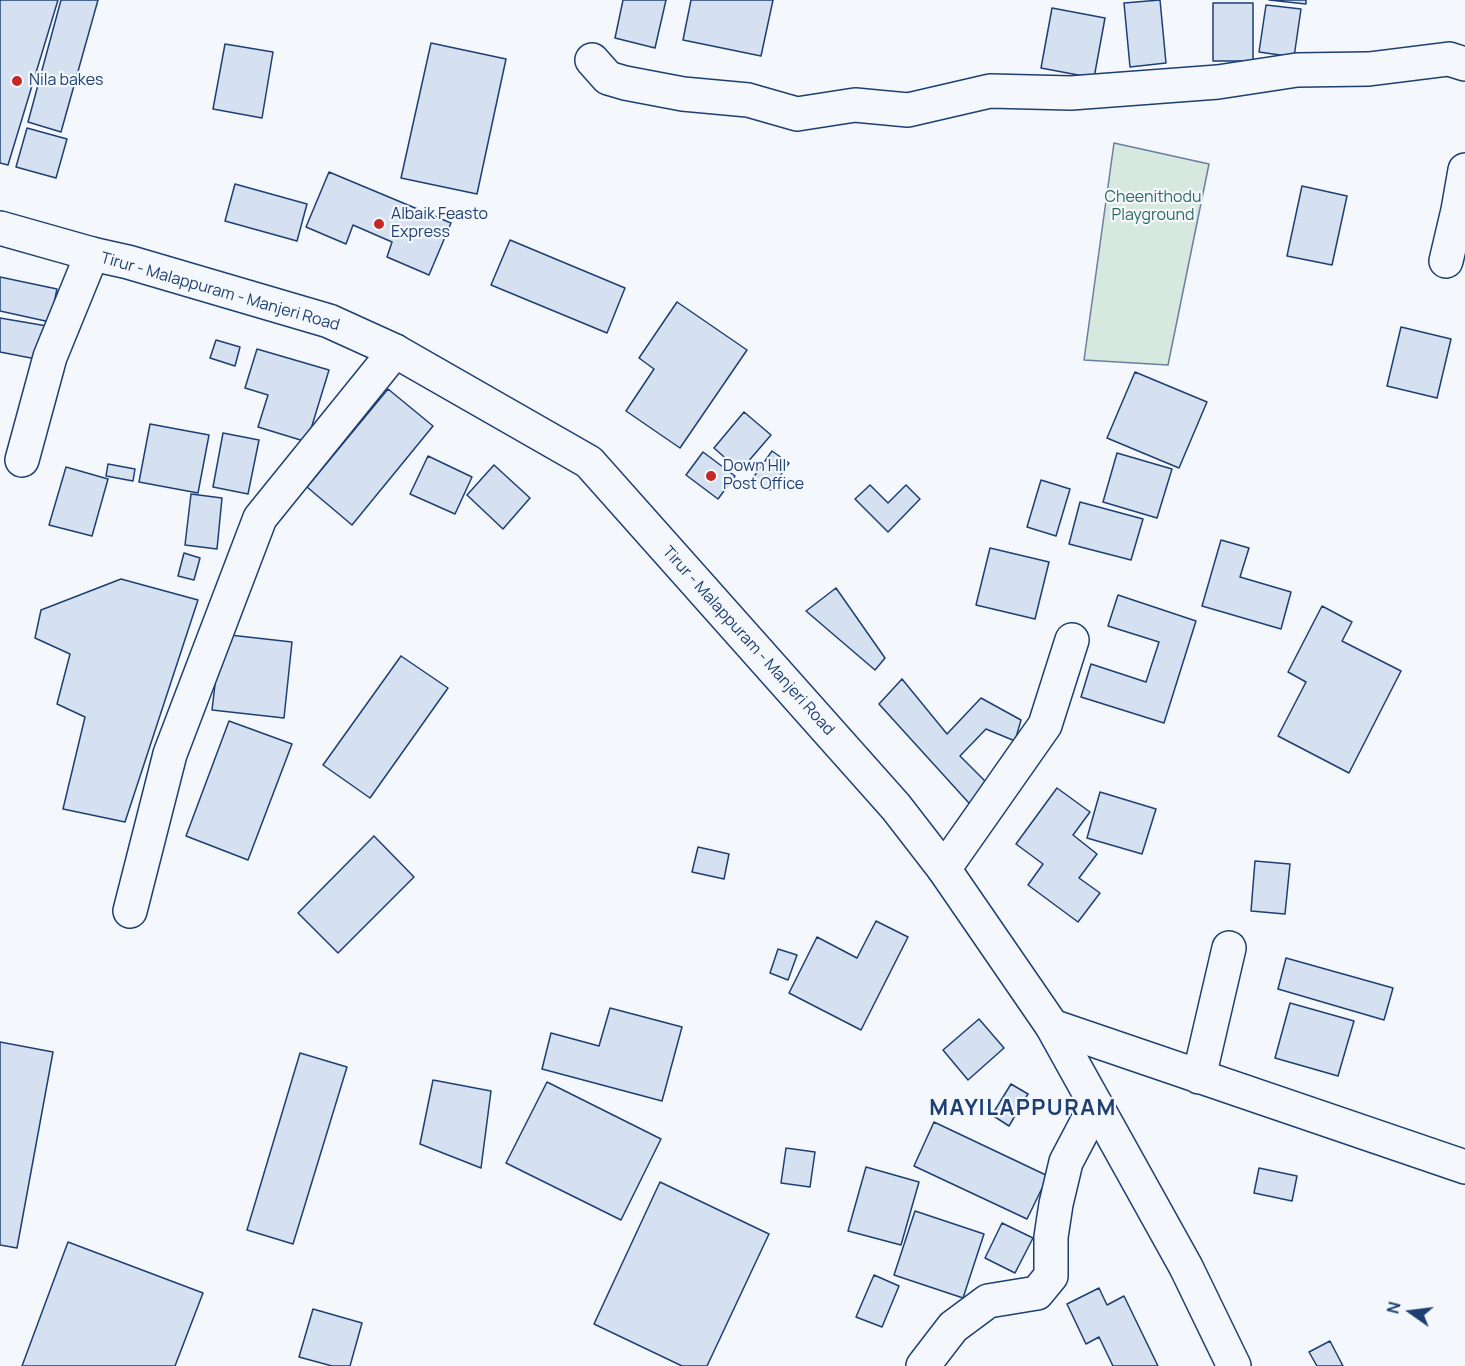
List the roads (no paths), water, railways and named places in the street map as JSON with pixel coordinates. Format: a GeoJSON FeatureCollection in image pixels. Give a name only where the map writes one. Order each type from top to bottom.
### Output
{"type":"FeatureCollection","features":[{"type":"Feature","properties":{"kind":"street"},"geometry":{"type":"LineString","coordinates":[[592,60],[608,78],[625,83],[683,94],[748,100],[797,114],[855,105],[908,110],[990,91],[1071,93],[1206,83],[1298,70],[1368,69],[1449,59],[1465,64]]}},
{"type":"Feature","properties":{"kind":"street"},"geometry":{"type":"LineString","coordinates":[[1446,261],[1465,170]]}},
{"type":"Feature","properties":{"kind":"street","name":"Tirur - Malappuram - Manjeri Road"},"geometry":{"type":"LineString","coordinates":[[0,228],[128,262],[328,321],[394,351],[589,462],[896,807],[944,869],[1052,1026],[1186,1267],[1234,1366]]}},
{"type":"Feature","properties":{"kind":"street"},"geometry":{"type":"LineString","coordinates":[[22,460],[50,357],[92,254]]}},
{"type":"Feature","properties":{"kind":"street"},"geometry":{"type":"LineString","coordinates":[[130,911],[170,754],[260,518],[394,351]]}},
{"type":"Feature","properties":{"kind":"street"},"geometry":{"type":"LineString","coordinates":[[944,869],[1046,725],[1072,639]]}},
{"type":"Feature","properties":{"kind":"street"},"geometry":{"type":"LineString","coordinates":[[1199,1077],[1229,948]]}},
{"type":"Feature","properties":{"kind":"street"},"geometry":{"type":"LineString","coordinates":[[1052,1026],[1465,1167]]}},
{"type":"Feature","properties":{"kind":"street"},"geometry":{"type":"LineString","coordinates":[[923,1366],[953,1327],[988,1301],[1037,1293],[1051,1276],[1051,1237],[1066,1162],[1096,1105]]}},
{"type":"Feature","properties":{"kind":"place","name":"Nila bakes"},"geometry":{"type":"Point","coordinates":[17,81]}},
{"type":"Feature","properties":{"kind":"place","name":"Albaik Feasto Express"},"geometry":{"type":"Point","coordinates":[379,224]}},
{"type":"Feature","properties":{"kind":"place","name":"Down Hll Post Office"},"geometry":{"type":"Point","coordinates":[711,476]}},
{"type":"Feature","properties":{"kind":"district","name":"MAYILAPPURAM"},"geometry":{"type":"Point","coordinates":[1023,1109]}},
{"type":"Feature","properties":{"kind":"park label","name":"Cheenithodu Playground"},"geometry":{"type":"Point","coordinates":[1153,207]}}]}
